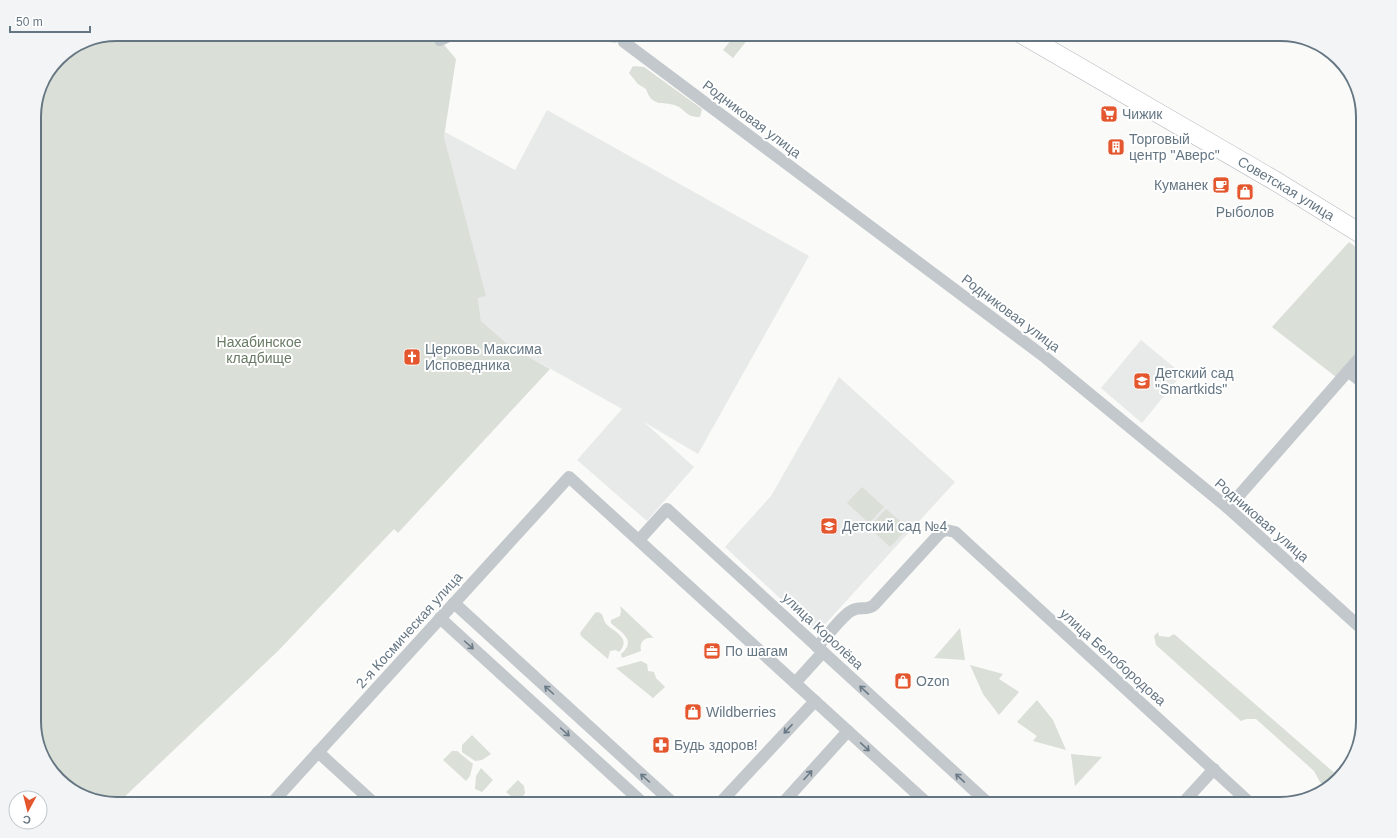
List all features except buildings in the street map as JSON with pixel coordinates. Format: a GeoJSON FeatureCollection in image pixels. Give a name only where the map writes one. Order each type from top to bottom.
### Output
{"type":"FeatureCollection","features":[{"type":"Feature","properties":{"kind":"main road","name":"Советская улица"},"geometry":{"type":"LineString","coordinates":[[1034,41],[1277,182],[1356,231]]}},
{"type":"Feature","properties":{"kind":"main road","name":"Советская улица"},"geometry":{"type":"LineString","coordinates":[[1057,41],[1273,165],[1356,217]]}},
{"type":"Feature","properties":{"kind":"street","name":"Родниковая улица"},"geometry":{"type":"LineString","coordinates":[[630,41],[1046,358],[1228,508],[1356,624]]}},
{"type":"Feature","properties":{"kind":"street"},"geometry":{"type":"LineString","coordinates":[[1228,508],[1356,362]]}},
{"type":"Feature","properties":{"kind":"street"},"geometry":{"type":"LineString","coordinates":[[1348,371],[1356,377]]}},
{"type":"Feature","properties":{"kind":"street","name":"2-я Космическая улица"},"geometry":{"type":"LineString","coordinates":[[277,797],[569,477],[639,540]]}},
{"type":"Feature","properties":{"kind":"street","name":"улица Королёва"},"geometry":{"type":"LineString","coordinates":[[639,540],[667,509],[980,797]]}},
{"type":"Feature","properties":{"kind":"street","name":"улица Белобородова"},"geometry":{"type":"LineString","coordinates":[[820,649],[849,612],[858,608],[870,608],[874,605],[940,533],[946,530],[955,532],[1244,797]]}},
{"type":"Feature","properties":{"kind":"street"},"geometry":{"type":"LineString","coordinates":[[639,540],[920,797]]}},
{"type":"Feature","properties":{"kind":"street"},"geometry":{"type":"LineString","coordinates":[[454,603],[666,797]]}},
{"type":"Feature","properties":{"kind":"street"},"geometry":{"type":"LineString","coordinates":[[440,618],[636,797]]}},
{"type":"Feature","properties":{"kind":"street"},"geometry":{"type":"LineString","coordinates":[[795,683],[820,649]]}},
{"type":"Feature","properties":{"kind":"street"},"geometry":{"type":"LineString","coordinates":[[726,797],[815,701]]}},
{"type":"Feature","properties":{"kind":"street"},"geometry":{"type":"LineString","coordinates":[[788,797],[848,731]]}},
{"type":"Feature","properties":{"kind":"street"},"geometry":{"type":"LineString","coordinates":[[318,752],[367,797]]}},
{"type":"Feature","properties":{"kind":"street"},"geometry":{"type":"LineString","coordinates":[[1188,797],[1214,769]]}},
{"type":"Feature","properties":{"kind":"shaded area"},"geometry":{"type":"Polygon","coordinates":[[[547,110],[809,256],[698,454],[644,422],[694,467],[647,521],[577,460],[622,409],[510,346],[481,321],[478,297],[485,296],[444,137],[445,132],[515,170],[547,110]]]}},
{"type":"Feature","properties":{"kind":"shaded area","name":"Детский сад \"Smartkids\""},"geometry":{"type":"Polygon","coordinates":[[[1141,340],[1182,374],[1142,423],[1101,388],[1141,340]]]}},
{"type":"Feature","properties":{"kind":"shaded area","name":"Детский сад №4"},"geometry":{"type":"Polygon","coordinates":[[[839,377],[955,482],[817,633],[725,547],[771,496],[839,377]]]}},
{"type":"Feature","properties":{"kind":"green space","name":"Нахабинское кладбище"},"geometry":{"type":"Polygon","coordinates":[[[441,41],[456,59],[444,137],[486,296],[478,298],[481,321],[510,346],[550,369],[398,533],[394,529],[278,651],[124,797],[97,794],[79,787],[63,775],[49,755],[45,746],[41,726],[41,112],[42,102],[49,83],[63,63],[79,51],[102,42],[441,41]]]}},
{"type":"Feature","properties":{"kind":"green space"},"geometry":{"type":"Polygon","coordinates":[[[607,41],[617,41],[616,43],[607,41]]]}},
{"type":"Feature","properties":{"kind":"green space"},"geometry":{"type":"Polygon","coordinates":[[[730,41],[746,41],[733,58],[723,50],[730,41]]]}},
{"type":"Feature","properties":{"kind":"green space"},"geometry":{"type":"Polygon","coordinates":[[[633,66],[644,67],[702,109],[700,117],[690,115],[674,105],[652,100],[646,89],[638,84],[629,73],[633,66]]]}},
{"type":"Feature","properties":{"kind":"green space"},"geometry":{"type":"Polygon","coordinates":[[[1349,242],[1356,247],[1356,354],[1336,377],[1272,327],[1349,242]]]}},
{"type":"Feature","properties":{"kind":"green space"},"geometry":{"type":"Polygon","coordinates":[[[862,487],[884,507],[869,523],[847,503],[862,487]]]}},
{"type":"Feature","properties":{"kind":"green space"},"geometry":{"type":"Polygon","coordinates":[[[886,509],[908,528],[890,547],[869,527],[886,509]]]}},
{"type":"Feature","properties":{"kind":"green space"},"geometry":{"type":"Polygon","coordinates":[[[620,606],[654,638],[643,640],[641,651],[622,658],[621,654],[628,645],[628,640],[623,633],[611,623],[611,620],[620,616],[620,606]]]}},
{"type":"Feature","properties":{"kind":"green space"},"geometry":{"type":"Polygon","coordinates":[[[598,612],[602,614],[607,625],[621,636],[624,643],[619,652],[616,650],[610,651],[608,659],[581,636],[580,633],[595,613],[598,612]]]}},
{"type":"Feature","properties":{"kind":"green space"},"geometry":{"type":"Polygon","coordinates":[[[960,628],[965,660],[934,658],[960,628]]]}},
{"type":"Feature","properties":{"kind":"green space"},"geometry":{"type":"Polygon","coordinates":[[[1158,632],[1159,636],[1169,637],[1174,634],[1335,774],[1334,775],[1322,784],[1314,771],[1256,719],[1246,719],[1241,721],[1156,645],[1154,636],[1158,632]]]}},
{"type":"Feature","properties":{"kind":"green space"},"geometry":{"type":"Polygon","coordinates":[[[641,661],[647,664],[648,671],[654,672],[656,678],[665,687],[653,698],[616,668],[641,661]]]}},
{"type":"Feature","properties":{"kind":"green space"},"geometry":{"type":"Polygon","coordinates":[[[970,665],[1003,674],[999,679],[1019,692],[999,715],[983,694],[970,665]]]}},
{"type":"Feature","properties":{"kind":"green space"},"geometry":{"type":"Polygon","coordinates":[[[1037,700],[1053,720],[1066,750],[1033,741],[1037,736],[1017,722],[1037,700]]]}},
{"type":"Feature","properties":{"kind":"green space"},"geometry":{"type":"Polygon","coordinates":[[[472,735],[491,754],[482,760],[475,761],[462,752],[462,745],[472,735]]]}},
{"type":"Feature","properties":{"kind":"green space"},"geometry":{"type":"Polygon","coordinates":[[[452,751],[457,751],[473,764],[470,776],[466,781],[443,760],[452,751]]]}},
{"type":"Feature","properties":{"kind":"green space"},"geometry":{"type":"Polygon","coordinates":[[[1071,754],[1102,757],[1075,786],[1071,754]]]}},
{"type":"Feature","properties":{"kind":"green space"},"geometry":{"type":"Polygon","coordinates":[[[481,768],[493,780],[482,792],[475,789],[476,776],[481,768]]]}},
{"type":"Feature","properties":{"kind":"green space"},"geometry":{"type":"Polygon","coordinates":[[[518,780],[524,786],[525,793],[523,797],[512,797],[506,792],[518,780]]]}},
{"type":"Feature","properties":{"kind":"place","name":"Чижик"},"geometry":{"type":"Point","coordinates":[1109,114]}},
{"type":"Feature","properties":{"kind":"place","name":"Торговый центр \"Аверс\""},"geometry":{"type":"Point","coordinates":[1116,147]}},
{"type":"Feature","properties":{"kind":"place","name":"Куманек"},"geometry":{"type":"Point","coordinates":[1221,185]}},
{"type":"Feature","properties":{"kind":"place","name":"Рыболов"},"geometry":{"type":"Point","coordinates":[1245,192]}},
{"type":"Feature","properties":{"kind":"place","name":"Церковь Максима Исповедника"},"geometry":{"type":"Point","coordinates":[412,357]}},
{"type":"Feature","properties":{"kind":"place","name":"Детский сад \"Smartkids\""},"geometry":{"type":"Point","coordinates":[1142,381]}},
{"type":"Feature","properties":{"kind":"place","name":"Детский сад №4"},"geometry":{"type":"Point","coordinates":[829,526]}},
{"type":"Feature","properties":{"kind":"place","name":"По шагам"},"geometry":{"type":"Point","coordinates":[712,651]}},
{"type":"Feature","properties":{"kind":"place","name":"Ozon"},"geometry":{"type":"Point","coordinates":[903,681]}},
{"type":"Feature","properties":{"kind":"place","name":"Wildberries"},"geometry":{"type":"Point","coordinates":[693,712]}},
{"type":"Feature","properties":{"kind":"place","name":"Будь здоров!"},"geometry":{"type":"Point","coordinates":[661,745]}}]}
